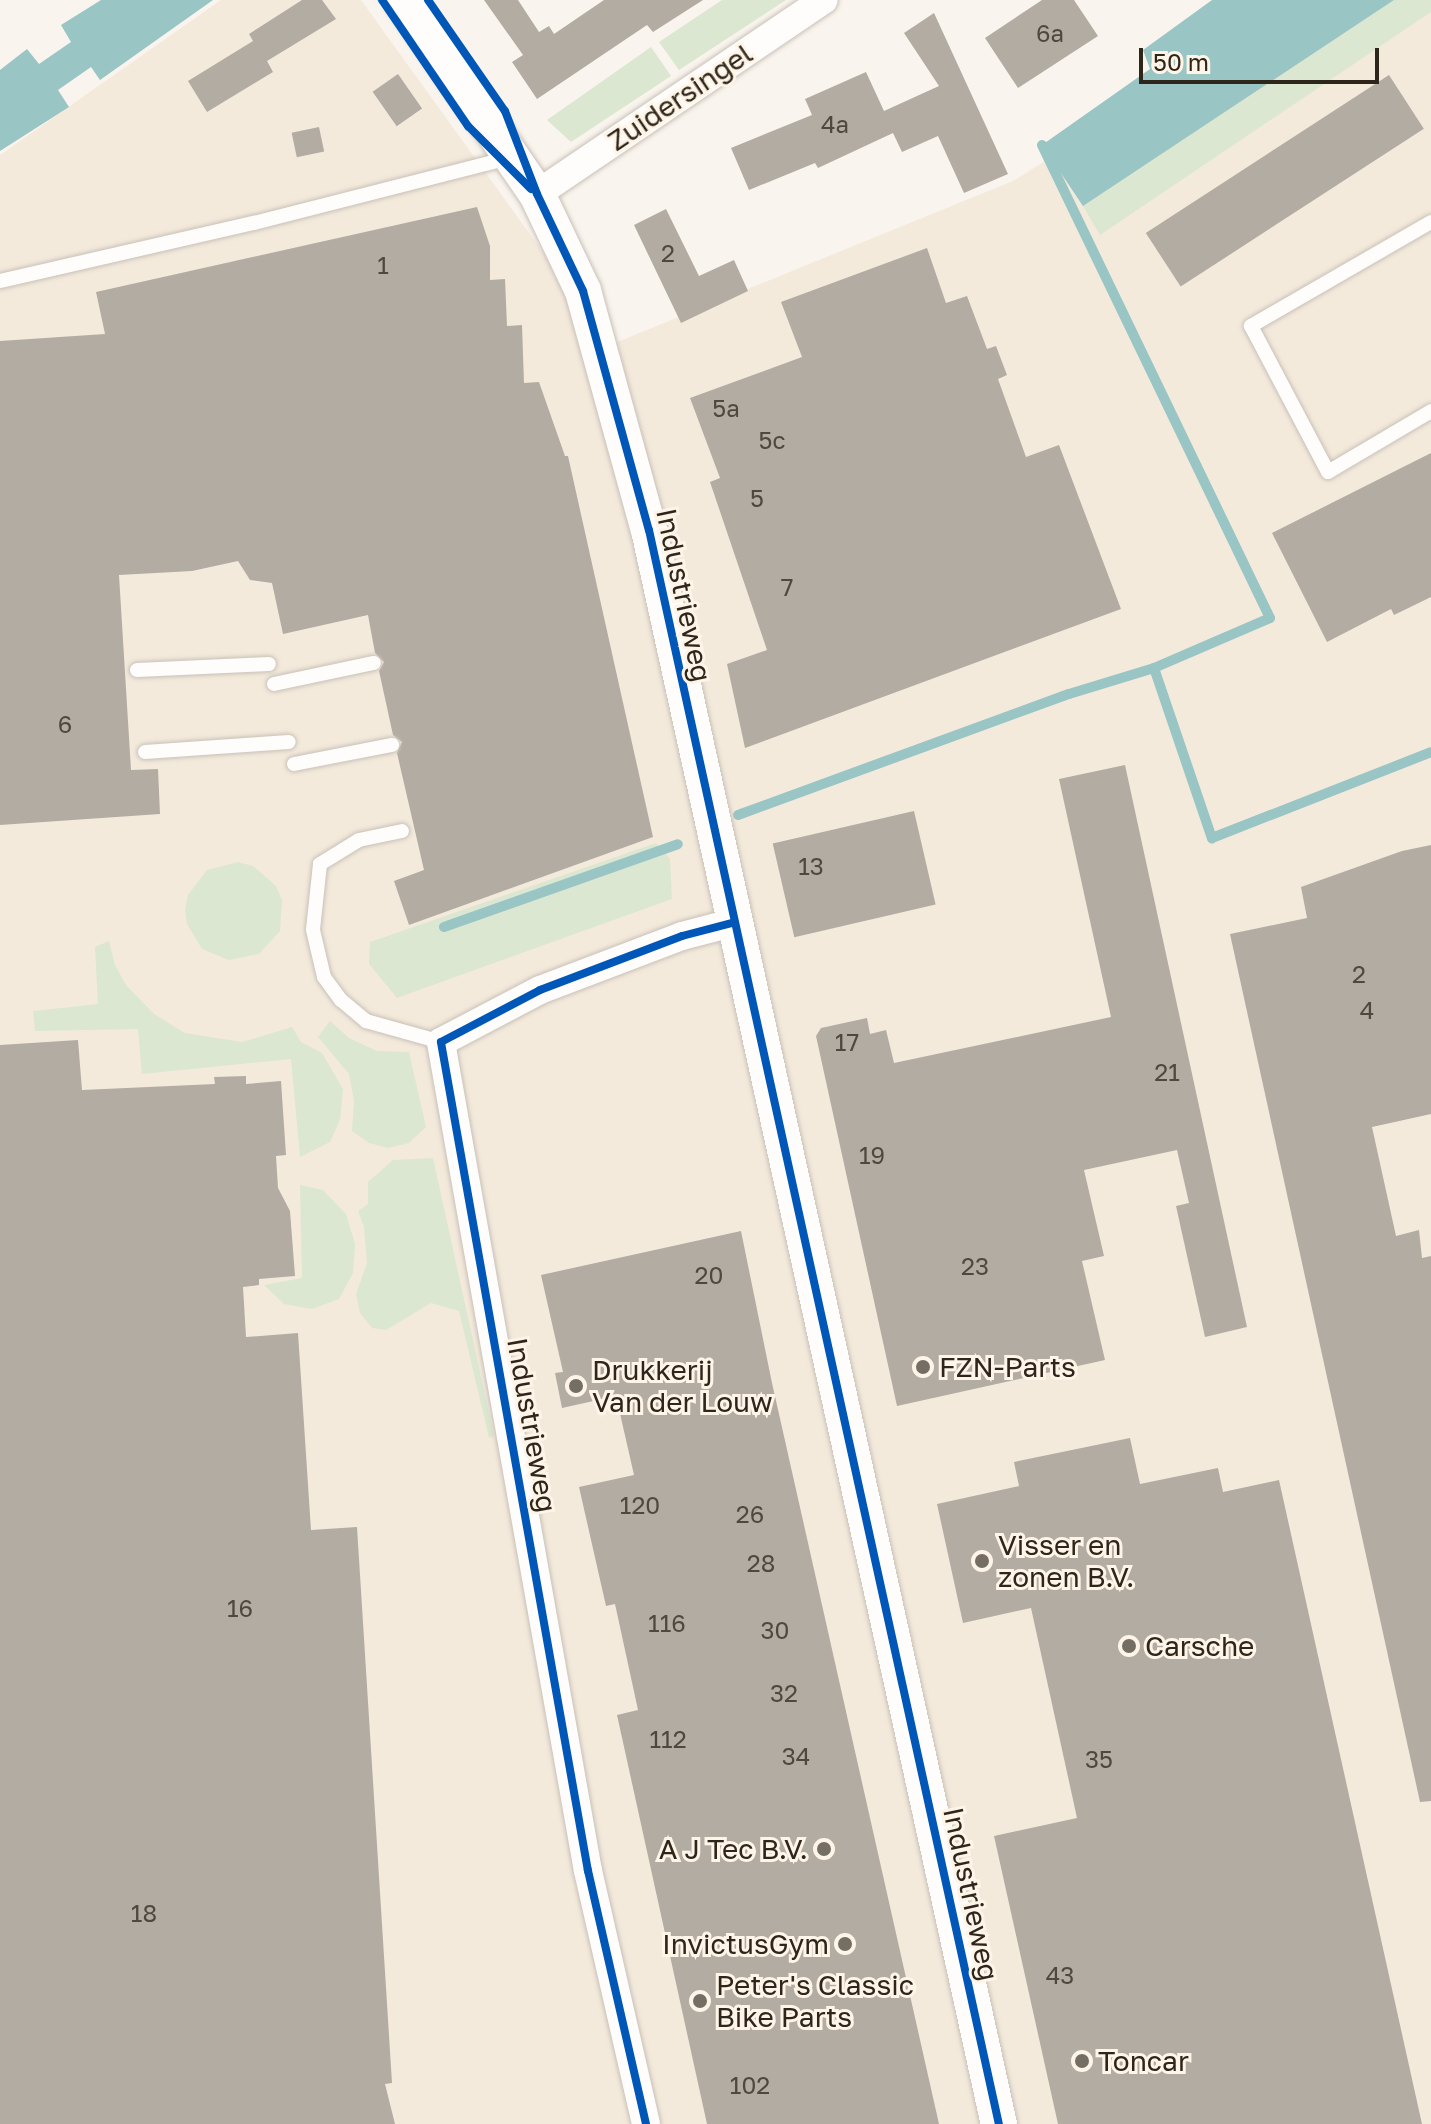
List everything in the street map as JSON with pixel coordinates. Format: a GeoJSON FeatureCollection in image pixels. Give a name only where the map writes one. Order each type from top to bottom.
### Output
{"type":"FeatureCollection","features":[{"type":"Feature","properties":{"kind":"street","name":"Industrieweg"},"geometry":{"type":"LineString","coordinates":[[403,0],[537,194],[583,291],[649,530],[732,923],[999,2124]]}},
{"type":"Feature","properties":{"kind":"street","name":"Zuidersingel"},"geometry":{"type":"LineString","coordinates":[[537,194],[823,0]]}},
{"type":"Feature","properties":{"kind":"street"},"geometry":{"type":"LineString","coordinates":[[441,1042],[540,990],[682,936],[732,923]]}},
{"type":"Feature","properties":{"kind":"street","name":"Industrieweg"},"geometry":{"type":"LineString","coordinates":[[441,1042],[588,1871],[646,2124]]}},
{"type":"Feature","properties":{"kind":"lane"},"geometry":{"type":"LineString","coordinates":[[0,281],[268,220],[502,160],[509,154]]}},
{"type":"Feature","properties":{"kind":"lane"},"geometry":{"type":"LineString","coordinates":[[1431,222],[1251,326],[1328,472],[1431,411]]}},
{"type":"Feature","properties":{"kind":"lane"},"geometry":{"type":"LineString","coordinates":[[274,684],[374,663]]}},
{"type":"Feature","properties":{"kind":"lane"},"geometry":{"type":"LineString","coordinates":[[137,670],[269,664]]}},
{"type":"Feature","properties":{"kind":"lane"},"geometry":{"type":"LineString","coordinates":[[145,752],[289,742]]}},
{"type":"Feature","properties":{"kind":"lane"},"geometry":{"type":"LineString","coordinates":[[294,764],[392,745]]}},
{"type":"Feature","properties":{"kind":"lane"},"geometry":{"type":"LineString","coordinates":[[402,831],[359,840],[320,864],[313,930],[324,977],[341,1000],[366,1021],[441,1042]]}},
{"type":"Feature","properties":{"kind":"shaded area"},"geometry":{"type":"Polygon","coordinates":[[[221,0],[361,0],[610,345],[1013,181],[1303,0],[1431,0],[1431,2124],[0,2124],[0,155],[221,0]]]}},
{"type":"Feature","properties":{"kind":"green space"},"geometry":{"type":"Polygon","coordinates":[[[722,0],[786,0],[679,70],[659,42],[722,0]]]}},
{"type":"Feature","properties":{"kind":"green space"},"geometry":{"type":"Polygon","coordinates":[[[1394,0],[1431,0],[1431,12],[1100,235],[1083,206],[1394,0]]]}},
{"type":"Feature","properties":{"kind":"green space"},"geometry":{"type":"Polygon","coordinates":[[[651,47],[671,76],[571,142],[547,120],[651,47]]]}},
{"type":"Feature","properties":{"kind":"green space"},"geometry":{"type":"Polygon","coordinates":[[[656,843],[670,859],[672,899],[397,998],[369,964],[370,942],[656,843]]]}},
{"type":"Feature","properties":{"kind":"green space"},"geometry":{"type":"Polygon","coordinates":[[[238,862],[253,866],[276,886],[282,900],[280,931],[259,954],[229,960],[202,949],[187,924],[185,910],[188,895],[207,870],[238,862]]]}},
{"type":"Feature","properties":{"kind":"green space"},"geometry":{"type":"Polygon","coordinates":[[[109,941],[115,965],[126,985],[154,1014],[185,1033],[242,1042],[292,1027],[301,1042],[322,1053],[343,1089],[340,1120],[330,1142],[300,1157],[291,1059],[142,1074],[138,1029],[35,1031],[33,1011],[98,1004],[95,947],[109,941]]]}},
{"type":"Feature","properties":{"kind":"green space"},"geometry":{"type":"Polygon","coordinates":[[[330,1021],[349,1038],[377,1051],[409,1052],[426,1127],[409,1143],[388,1148],[369,1143],[352,1131],[354,1101],[349,1074],[318,1037],[330,1021]]]}},
{"type":"Feature","properties":{"kind":"green space"},"geometry":{"type":"Polygon","coordinates":[[[433,1158],[494,1436],[489,1438],[459,1311],[431,1303],[386,1330],[372,1328],[360,1313],[356,1294],[367,1263],[364,1227],[358,1211],[368,1204],[368,1182],[393,1160],[433,1158]]]}},
{"type":"Feature","properties":{"kind":"green space"},"geometry":{"type":"Polygon","coordinates":[[[300,1185],[323,1190],[346,1214],[355,1244],[353,1273],[339,1299],[312,1309],[284,1304],[264,1285],[302,1278],[300,1185]]]}},
{"type":"Feature","properties":{"kind":"water"},"geometry":{"type":"Polygon","coordinates":[[[101,0],[213,0],[100,80],[91,67],[58,90],[69,107],[0,151],[0,70],[27,49],[39,64],[71,42],[61,25],[101,0]]]}},
{"type":"Feature","properties":{"kind":"water"},"geometry":{"type":"Polygon","coordinates":[[[1212,0],[1394,0],[1083,206],[1042,145],[1150,69],[1143,50],[1212,0]]]}},
{"type":"Feature","properties":{"kind":"building"},"geometry":{"type":"Polygon","coordinates":[[[302,0],[322,0],[336,19],[267,61],[273,72],[207,112],[188,81],[253,41],[249,34],[302,0]]]}},
{"type":"Feature","properties":{"kind":"building"},"geometry":{"type":"Polygon","coordinates":[[[484,0],[518,0],[539,32],[549,26],[554,34],[604,0],[703,0],[653,32],[647,25],[537,99],[512,62],[523,55],[484,0]]]}},
{"type":"Feature","properties":{"kind":"building"},"geometry":{"type":"Polygon","coordinates":[[[1042,0],[1074,0],[1098,36],[1018,88],[985,38],[1042,0]]]}},
{"type":"Feature","properties":{"kind":"building"},"geometry":{"type":"Polygon","coordinates":[[[934,13],[1008,174],[964,193],[938,136],[902,152],[893,133],[818,168],[815,163],[749,190],[731,148],[812,115],[805,99],[866,72],[884,111],[939,86],[904,33],[934,13]]]}},
{"type":"Feature","properties":{"kind":"building"},"geometry":{"type":"Polygon","coordinates":[[[398,74],[422,108],[397,126],[373,92],[398,74]]]}},
{"type":"Feature","properties":{"kind":"building"},"geometry":{"type":"Polygon","coordinates":[[[1389,75],[1424,129],[1181,287],[1146,233],[1389,75]]]}},
{"type":"Feature","properties":{"kind":"building"},"geometry":{"type":"Polygon","coordinates":[[[319,127],[324,151],[297,157],[292,133],[319,127]]]}},
{"type":"Feature","properties":{"kind":"building"},"geometry":{"type":"Polygon","coordinates":[[[477,207],[490,246],[490,280],[505,279],[507,326],[522,325],[524,383],[539,382],[565,456],[568,456],[653,837],[409,925],[394,881],[424,870],[397,753],[402,742],[393,735],[379,671],[384,662],[375,653],[368,615],[283,634],[272,583],[250,580],[238,561],[192,571],[119,575],[131,770],[158,769],[160,814],[0,825],[0,341],[105,334],[96,292],[477,207]]]}},
{"type":"Feature","properties":{"kind":"building"},"geometry":{"type":"Polygon","coordinates":[[[666,209],[699,276],[734,260],[748,291],[681,323],[634,225],[666,209]]]}},
{"type":"Feature","properties":{"kind":"building"},"geometry":{"type":"Polygon","coordinates":[[[927,248],[946,303],[967,296],[987,349],[996,346],[1007,375],[998,379],[1026,457],[1059,445],[1121,609],[745,748],[727,664],[767,650],[710,482],[720,478],[690,398],[802,357],[781,302],[927,248]]]}},
{"type":"Feature","properties":{"kind":"building"},"geometry":{"type":"Polygon","coordinates":[[[1431,453],[1431,597],[1394,615],[1391,609],[1327,642],[1272,533],[1431,453]]]}},
{"type":"Feature","properties":{"kind":"building"},"geometry":{"type":"Polygon","coordinates":[[[1125,765],[1247,1327],[1205,1337],[1176,1206],[1189,1203],[1177,1150],[1084,1170],[1104,1256],[1082,1261],[1105,1360],[897,1406],[816,1036],[821,1028],[867,1018],[870,1034],[886,1030],[894,1063],[1111,1017],[1059,779],[1125,765]]]}},
{"type":"Feature","properties":{"kind":"building"},"geometry":{"type":"Polygon","coordinates":[[[914,811],[936,905],[794,937],[773,844],[914,811]]]}},
{"type":"Feature","properties":{"kind":"building"},"geometry":{"type":"Polygon","coordinates":[[[1431,845],[1431,1114],[1372,1127],[1396,1236],[1419,1230],[1422,1258],[1431,1256],[1431,1801],[1420,1802],[1230,934],[1307,918],[1301,887],[1402,851],[1431,845]]]}},
{"type":"Feature","properties":{"kind":"building"},"geometry":{"type":"Polygon","coordinates":[[[78,1040],[82,1090],[215,1084],[214,1077],[246,1076],[246,1084],[281,1081],[286,1155],[276,1156],[278,1188],[290,1211],[295,1276],[259,1279],[259,1285],[243,1287],[246,1337],[298,1333],[311,1530],[357,1527],[392,2083],[385,2084],[395,2124],[0,2124],[0,1045],[78,1040]]]}},
{"type":"Feature","properties":{"kind":"building"},"geometry":{"type":"Polygon","coordinates":[[[741,1231],[772,1383],[939,2124],[707,2124],[617,1715],[638,1710],[615,1604],[606,1606],[579,1487],[634,1475],[616,1396],[562,1408],[555,1373],[563,1372],[541,1275],[741,1231]]]}},
{"type":"Feature","properties":{"kind":"building"},"geometry":{"type":"Polygon","coordinates":[[[1130,1438],[1140,1484],[1218,1468],[1223,1492],[1279,1480],[1422,2124],[1058,2124],[994,1836],[1077,1818],[1031,1608],[963,1623],[937,1504],[1019,1486],[1014,1462],[1130,1438]]]}},
{"type":"Feature","properties":{"kind":"waterway"},"geometry":{"type":"LineString","coordinates":[[738,815],[1069,694],[1154,668],[1270,618],[1042,145]]}},
{"type":"Feature","properties":{"kind":"waterway"},"geometry":{"type":"LineString","coordinates":[[1154,668],[1212,838],[1431,752]]}},
{"type":"Feature","properties":{"kind":"waterway"},"geometry":{"type":"LineString","coordinates":[[444,927],[678,844]]}},
{"type":"Feature","properties":{"kind":"cycle path"},"geometry":{"type":"LineString","coordinates":[[382,0],[468,126],[531,189]]}},
{"type":"Feature","properties":{"kind":"cycle path"},"geometry":{"type":"LineString","coordinates":[[428,0],[505,111],[537,194],[583,291],[649,530],[999,2124]]}},
{"type":"Feature","properties":{"kind":"cycle path"},"geometry":{"type":"LineString","coordinates":[[646,2124],[588,1871],[441,1042],[540,990],[682,936],[732,923]]}},
{"type":"Feature","properties":{"kind":"place","name":"FZN-Parts"},"geometry":{"type":"Point","coordinates":[923,1367]}},
{"type":"Feature","properties":{"kind":"place","name":"Drukkerij Van der Louw"},"geometry":{"type":"Point","coordinates":[576,1386]}},
{"type":"Feature","properties":{"kind":"place","name":"Visser en zonen B.V."},"geometry":{"type":"Point","coordinates":[982,1561]}},
{"type":"Feature","properties":{"kind":"place","name":"Carsche"},"geometry":{"type":"Point","coordinates":[1129,1646]}},
{"type":"Feature","properties":{"kind":"place","name":"A J Tec B.V."},"geometry":{"type":"Point","coordinates":[824,1849]}},
{"type":"Feature","properties":{"kind":"place","name":"InvictusGym"},"geometry":{"type":"Point","coordinates":[845,1944]}},
{"type":"Feature","properties":{"kind":"place","name":"Peter's Classic Bike Parts"},"geometry":{"type":"Point","coordinates":[700,2001]}},
{"type":"Feature","properties":{"kind":"place","name":"Toncar"},"geometry":{"type":"Point","coordinates":[1082,2061]}}]}
